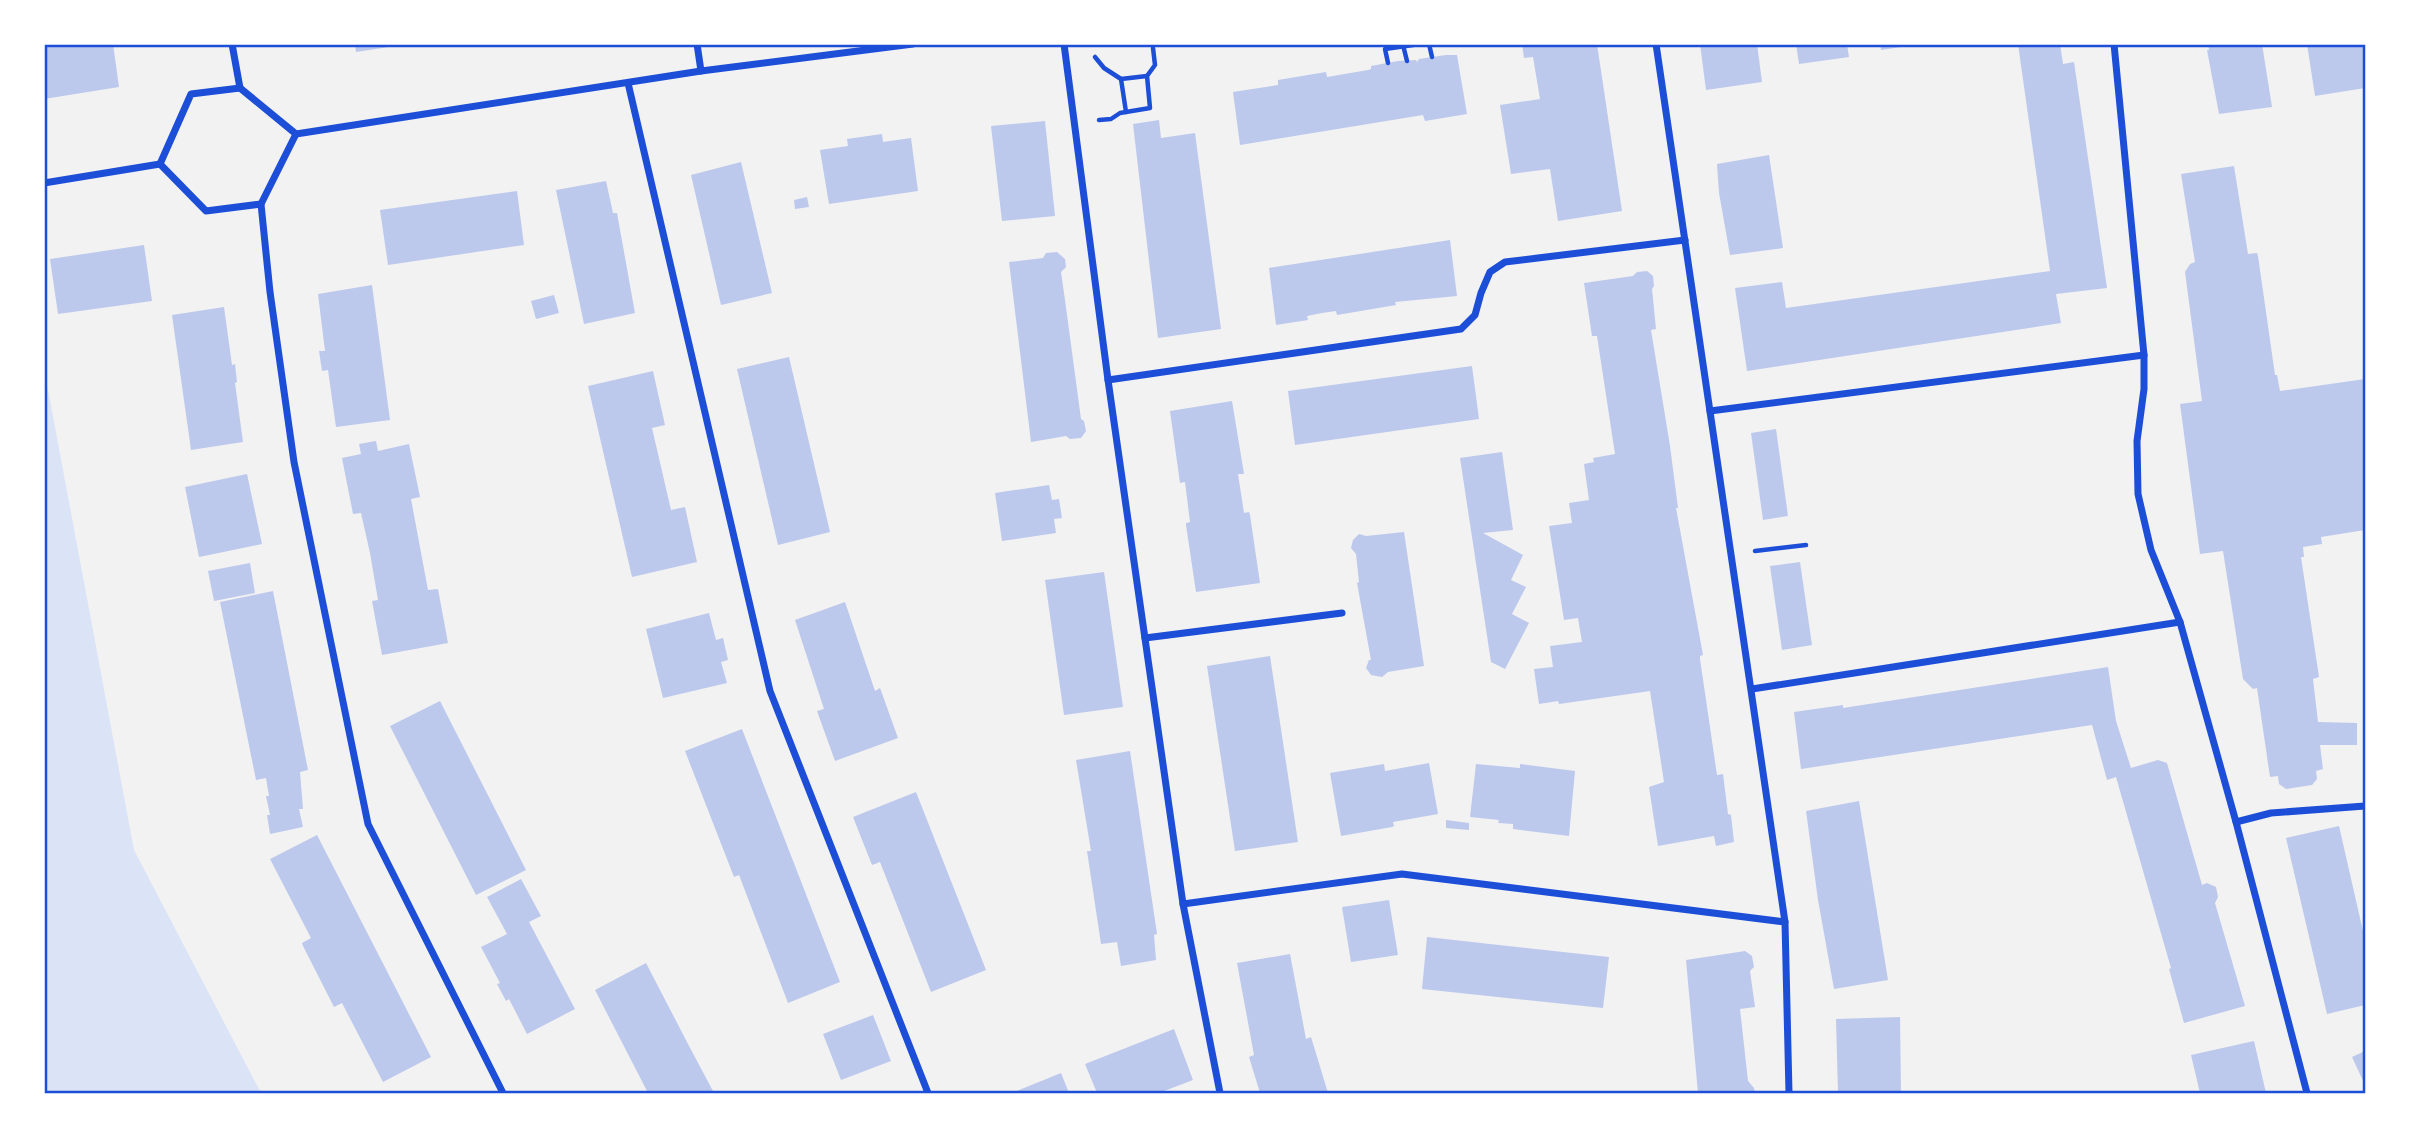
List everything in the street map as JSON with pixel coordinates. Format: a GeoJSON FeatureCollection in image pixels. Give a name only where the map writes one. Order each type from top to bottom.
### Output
{"type":"FeatureCollection","features":[{"type":"Feature","properties":{"kind":"street"},"geometry":{"type":"LineString","coordinates":[[232,44],[240,88],[296,134],[701,71],[913,44]]}},
{"type":"Feature","properties":{"kind":"street"},"geometry":{"type":"LineString","coordinates":[[697,44],[701,71]]}},
{"type":"Feature","properties":{"kind":"street"},"geometry":{"type":"LineString","coordinates":[[1064,44],[1108,380],[1183,904],[1220,1093]]}},
{"type":"Feature","properties":{"kind":"street"},"geometry":{"type":"LineString","coordinates":[[1656,44],[1785,922],[1789,1093]]}},
{"type":"Feature","properties":{"kind":"street"},"geometry":{"type":"LineString","coordinates":[[2114,44],[2144,355],[2144,389],[2137,441],[2138,494],[2151,550],[2180,622],[2307,1093]]}},
{"type":"Feature","properties":{"kind":"street"},"geometry":{"type":"LineString","coordinates":[[628,83],[770,691],[928,1093]]}},
{"type":"Feature","properties":{"kind":"street"},"geometry":{"type":"LineString","coordinates":[[160,164],[191,94],[240,88]]}},
{"type":"Feature","properties":{"kind":"street"},"geometry":{"type":"LineString","coordinates":[[296,134],[261,204],[270,292],[294,462],[368,824],[503,1093]]}},
{"type":"Feature","properties":{"kind":"street"},"geometry":{"type":"LineString","coordinates":[[44,183],[160,164]]}},
{"type":"Feature","properties":{"kind":"street"},"geometry":{"type":"LineString","coordinates":[[160,164],[206,211],[261,204]]}},
{"type":"Feature","properties":{"kind":"street"},"geometry":{"type":"LineString","coordinates":[[1108,380],[1461,329],[1475,316],[1490,272],[1506,262],[1685,240]]}},
{"type":"Feature","properties":{"kind":"street"},"geometry":{"type":"LineString","coordinates":[[1710,411],[2144,355]]}},
{"type":"Feature","properties":{"kind":"street"},"geometry":{"type":"LineString","coordinates":[[1145,638],[1342,613]]}},
{"type":"Feature","properties":{"kind":"street"},"geometry":{"type":"LineString","coordinates":[[1752,689],[2180,622]]}},
{"type":"Feature","properties":{"kind":"street"},"geometry":{"type":"LineString","coordinates":[[2236,822],[2271,813],[2365,806]]}},
{"type":"Feature","properties":{"kind":"street"},"geometry":{"type":"LineString","coordinates":[[1183,904],[1402,874],[1785,922]]}},
{"type":"Feature","properties":{"kind":"path"},"geometry":{"type":"LineString","coordinates":[[1388,63],[1385,49],[1420,44]]}},
{"type":"Feature","properties":{"kind":"path"},"geometry":{"type":"LineString","coordinates":[[1429,44],[1432,57]]}},
{"type":"Feature","properties":{"kind":"path"},"geometry":{"type":"LineString","coordinates":[[1403,45],[1407,61]]}},
{"type":"Feature","properties":{"kind":"path"},"geometry":{"type":"LineString","coordinates":[[1074,124],[1111,119],[1126,112],[1150,108],[1147,76],[1155,65],[1153,48]]}},
{"type":"Feature","properties":{"kind":"path"},"geometry":{"type":"LineString","coordinates":[[1096,57],[1104,68],[1121,79],[1147,76]]}},
{"type":"Feature","properties":{"kind":"path"},"geometry":{"type":"LineString","coordinates":[[1121,79],[1126,112]]}},
{"type":"Feature","properties":{"kind":"path"},"geometry":{"type":"LineString","coordinates":[[1769,548],[1806,544]]}},
{"type":"Feature","properties":{"kind":"shaded area"},"geometry":{"type":"Polygon","coordinates":[[[44,368],[134,850],[261,1093],[44,1093],[44,368]]]}},
{"type":"Feature","properties":{"kind":"building"},"geometry":{"type":"Polygon","coordinates":[[[113,44],[119,87],[44,99],[44,46],[113,44]]]}},
{"type":"Feature","properties":{"kind":"building"},"geometry":{"type":"Polygon","coordinates":[[[355,44],[402,44],[402,45],[356,52],[355,44]]]}},
{"type":"Feature","properties":{"kind":"building"},"geometry":{"type":"Polygon","coordinates":[[[1522,44],[1597,44],[1622,211],[1558,221],[1550,169],[1511,174],[1500,105],[1540,99],[1533,57],[1524,58],[1522,44]]]}},
{"type":"Feature","properties":{"kind":"building"},"geometry":{"type":"Polygon","coordinates":[[[1700,44],[1757,44],[1762,82],[1706,90],[1700,44]]]}},
{"type":"Feature","properties":{"kind":"building"},"geometry":{"type":"Polygon","coordinates":[[[1796,44],[1847,44],[1849,57],[1799,64],[1796,44]]]}},
{"type":"Feature","properties":{"kind":"building"},"geometry":{"type":"Polygon","coordinates":[[[1880,44],[1915,44],[1915,45],[1881,50],[1880,44]]]}},
{"type":"Feature","properties":{"kind":"building"},"geometry":{"type":"Polygon","coordinates":[[[2018,44],[2060,44],[2063,64],[2074,62],[2107,288],[2056,294],[2061,323],[1747,371],[1735,288],[1782,282],[1786,308],[2050,271],[2018,44]]]}},
{"type":"Feature","properties":{"kind":"building"},"geometry":{"type":"Polygon","coordinates":[[[2208,44],[2262,44],[2272,107],[2219,114],[2208,44]]]}},
{"type":"Feature","properties":{"kind":"building"},"geometry":{"type":"Polygon","coordinates":[[[2307,44],[2365,44],[2365,88],[2315,96],[2307,44]]]}},
{"type":"Feature","properties":{"kind":"building"},"geometry":{"type":"Polygon","coordinates":[[[1457,55],[1467,114],[1425,121],[1423,115],[1240,145],[1233,92],[1278,85],[1278,80],[1326,72],[1327,77],[1368,70],[1371,66],[1398,61],[1417,62],[1419,59],[1457,55]]]}},
{"type":"Feature","properties":{"kind":"building"},"geometry":{"type":"Polygon","coordinates":[[[1159,120],[1161,138],[1195,133],[1221,329],[1158,338],[1133,124],[1159,120]]]}},
{"type":"Feature","properties":{"kind":"building"},"geometry":{"type":"Polygon","coordinates":[[[1045,121],[1055,216],[1002,221],[991,126],[1045,121]]]}},
{"type":"Feature","properties":{"kind":"building"},"geometry":{"type":"Polygon","coordinates":[[[882,134],[883,142],[911,138],[918,191],[829,204],[820,150],[848,146],[847,139],[882,134]]]}},
{"type":"Feature","properties":{"kind":"building"},"geometry":{"type":"Polygon","coordinates":[[[1769,155],[1783,248],[1730,255],[1719,193],[1717,164],[1769,155]]]}},
{"type":"Feature","properties":{"kind":"building"},"geometry":{"type":"Polygon","coordinates":[[[741,162],[772,293],[721,305],[691,175],[741,162]]]}},
{"type":"Feature","properties":{"kind":"building"},"geometry":{"type":"Polygon","coordinates":[[[2234,166],[2248,254],[2257,253],[2258,256],[2275,375],[2280,391],[2365,379],[2365,530],[2321,537],[2322,544],[2303,547],[2304,557],[2301,557],[2319,677],[2313,679],[2318,722],[2357,723],[2357,745],[2320,745],[2323,769],[2316,771],[2317,779],[2312,785],[2286,789],[2279,784],[2278,776],[2270,777],[2257,688],[2253,689],[2243,679],[2223,551],[2200,554],[2180,404],[2202,401],[2185,272],[2190,264],[2195,262],[2181,174],[2234,166]]]}},
{"type":"Feature","properties":{"kind":"building"},"geometry":{"type":"Polygon","coordinates":[[[606,181],[613,213],[617,213],[635,313],[584,324],[556,190],[606,181]]]}},
{"type":"Feature","properties":{"kind":"building"},"geometry":{"type":"Polygon","coordinates":[[[517,191],[524,245],[388,265],[380,210],[517,191]]]}},
{"type":"Feature","properties":{"kind":"building"},"geometry":{"type":"Polygon","coordinates":[[[807,197],[809,207],[795,209],[794,200],[807,197]]]}},
{"type":"Feature","properties":{"kind":"building"},"geometry":{"type":"Polygon","coordinates":[[[1450,240],[1457,296],[1395,302],[1396,305],[1337,315],[1336,311],[1322,313],[1307,316],[1308,320],[1276,325],[1269,268],[1450,240]]]}},
{"type":"Feature","properties":{"kind":"building"},"geometry":{"type":"Polygon","coordinates":[[[144,245],[152,301],[58,314],[50,259],[144,245]]]}},
{"type":"Feature","properties":{"kind":"building"},"geometry":{"type":"Polygon","coordinates":[[[1057,252],[1065,259],[1066,267],[1061,272],[1081,419],[1086,431],[1081,438],[1070,439],[1066,436],[1031,442],[1009,262],[1043,258],[1046,253],[1057,252]]]}},
{"type":"Feature","properties":{"kind":"building"},"geometry":{"type":"Polygon","coordinates":[[[1647,271],[1653,276],[1656,329],[1651,330],[1670,446],[1676,508],[1703,655],[1700,659],[1717,775],[1723,774],[1728,814],[1731,815],[1734,842],[1716,846],[1714,836],[1658,846],[1649,787],[1664,782],[1650,691],[1559,704],[1558,701],[1539,704],[1534,669],[1553,667],[1550,646],[1582,642],[1578,618],[1564,620],[1549,526],[1572,523],[1569,503],[1589,500],[1584,464],[1594,462],[1593,458],[1615,454],[1597,336],[1592,336],[1584,283],[1633,276],[1637,272],[1647,271]]]}},
{"type":"Feature","properties":{"kind":"building"},"geometry":{"type":"Polygon","coordinates":[[[372,285],[390,420],[336,427],[328,370],[322,371],[319,351],[325,351],[318,294],[372,285]]]}},
{"type":"Feature","properties":{"kind":"building"},"geometry":{"type":"Polygon","coordinates":[[[554,295],[559,313],[536,319],[531,301],[554,295]]]}},
{"type":"Feature","properties":{"kind":"building"},"geometry":{"type":"Polygon","coordinates":[[[224,307],[232,365],[235,364],[243,442],[191,450],[172,315],[224,307]]]}},
{"type":"Feature","properties":{"kind":"building"},"geometry":{"type":"Polygon","coordinates":[[[789,357],[830,532],[778,545],[737,369],[789,357]]]}},
{"type":"Feature","properties":{"kind":"building"},"geometry":{"type":"Polygon","coordinates":[[[1472,366],[1479,419],[1295,445],[1288,391],[1472,366]]]}},
{"type":"Feature","properties":{"kind":"building"},"geometry":{"type":"Polygon","coordinates":[[[653,371],[665,425],[652,428],[671,510],[685,507],[697,562],[632,577],[588,386],[653,371]]]}},
{"type":"Feature","properties":{"kind":"building"},"geometry":{"type":"Polygon","coordinates":[[[1232,401],[1244,474],[1238,474],[1244,513],[1249,512],[1250,515],[1260,583],[1196,592],[1186,525],[1190,522],[1185,482],[1180,483],[1170,411],[1232,401]]]}},
{"type":"Feature","properties":{"kind":"building"},"geometry":{"type":"Polygon","coordinates":[[[1776,429],[1788,516],[1763,520],[1751,433],[1776,429]]]}},
{"type":"Feature","properties":{"kind":"building"},"geometry":{"type":"Polygon","coordinates":[[[376,441],[378,451],[409,444],[420,497],[411,499],[428,590],[438,589],[448,643],[382,655],[372,601],[378,600],[370,553],[361,513],[353,514],[342,458],[361,454],[359,444],[376,441]]]}},
{"type":"Feature","properties":{"kind":"building"},"geometry":{"type":"Polygon","coordinates":[[[1502,452],[1513,530],[1483,533],[1523,555],[1511,580],[1526,587],[1512,614],[1529,623],[1505,669],[1491,662],[1460,458],[1502,452]]]}},
{"type":"Feature","properties":{"kind":"building"},"geometry":{"type":"Polygon","coordinates":[[[247,474],[262,544],[199,557],[185,487],[247,474]]]}},
{"type":"Feature","properties":{"kind":"building"},"geometry":{"type":"Polygon","coordinates":[[[1049,485],[1052,500],[1059,499],[1062,518],[1054,519],[1056,533],[1002,541],[995,493],[1049,485]]]}},
{"type":"Feature","properties":{"kind":"building"},"geometry":{"type":"Polygon","coordinates":[[[1404,532],[1424,666],[1388,672],[1382,677],[1371,675],[1366,668],[1371,660],[1357,583],[1356,554],[1351,548],[1353,540],[1359,534],[1366,536],[1404,532]]]}},
{"type":"Feature","properties":{"kind":"building"},"geometry":{"type":"Polygon","coordinates":[[[1800,562],[1812,645],[1782,650],[1770,566],[1800,562]]]}},
{"type":"Feature","properties":{"kind":"building"},"geometry":{"type":"Polygon","coordinates":[[[250,563],[255,593],[214,601],[208,571],[250,563]]]}},
{"type":"Feature","properties":{"kind":"building"},"geometry":{"type":"Polygon","coordinates":[[[1104,572],[1123,707],[1064,715],[1045,580],[1104,572]]]}},
{"type":"Feature","properties":{"kind":"building"},"geometry":{"type":"Polygon","coordinates":[[[273,591],[308,770],[300,772],[303,809],[299,809],[303,827],[270,834],[266,778],[256,780],[220,602],[273,591]]]}},
{"type":"Feature","properties":{"kind":"building"},"geometry":{"type":"Polygon","coordinates":[[[845,602],[875,691],[880,688],[898,738],[835,761],[817,711],[824,709],[795,620],[845,602]]]}},
{"type":"Feature","properties":{"kind":"building"},"geometry":{"type":"Polygon","coordinates":[[[709,613],[716,640],[723,638],[728,660],[721,662],[727,683],[663,698],[646,629],[709,613]]]}},
{"type":"Feature","properties":{"kind":"building"},"geometry":{"type":"Polygon","coordinates":[[[1270,656],[1298,842],[1235,851],[1207,666],[1270,656]]]}},
{"type":"Feature","properties":{"kind":"building"},"geometry":{"type":"Polygon","coordinates":[[[2108,667],[2116,721],[2131,768],[2158,760],[2167,763],[2202,885],[2207,883],[2216,887],[2218,897],[2215,903],[2245,1006],[2184,1023],[2169,969],[2171,968],[2116,777],[2107,780],[2092,725],[1801,769],[1794,712],[1843,705],[1843,708],[2108,667]]]}},
{"type":"Feature","properties":{"kind":"building"},"geometry":{"type":"Polygon","coordinates":[[[440,701],[526,870],[476,895],[390,726],[440,701]]]}},
{"type":"Feature","properties":{"kind":"building"},"geometry":{"type":"Polygon","coordinates":[[[742,729],[840,982],[788,1003],[739,875],[734,877],[685,751],[742,729]]]}},
{"type":"Feature","properties":{"kind":"building"},"geometry":{"type":"Polygon","coordinates":[[[1130,751],[1157,934],[1154,935],[1156,960],[1121,966],[1117,942],[1101,944],[1087,851],[1091,851],[1076,760],[1130,751]]]}},
{"type":"Feature","properties":{"kind":"building"},"geometry":{"type":"Polygon","coordinates":[[[1429,763],[1438,814],[1393,822],[1392,827],[1341,836],[1330,773],[1384,764],[1385,771],[1429,763]]]}},
{"type":"Feature","properties":{"kind":"building"},"geometry":{"type":"Polygon","coordinates":[[[1476,764],[1520,768],[1520,764],[1575,771],[1569,836],[1513,829],[1513,824],[1498,823],[1499,820],[1470,817],[1476,764]]]}},
{"type":"Feature","properties":{"kind":"building"},"geometry":{"type":"Polygon","coordinates":[[[916,792],[986,970],[931,992],[880,862],[872,865],[853,817],[916,792]]]}},
{"type":"Feature","properties":{"kind":"building"},"geometry":{"type":"Polygon","coordinates":[[[1859,801],[1888,980],[1834,989],[1806,811],[1859,801]]]}},
{"type":"Feature","properties":{"kind":"building"},"geometry":{"type":"Polygon","coordinates":[[[1446,820],[1469,823],[1469,830],[1446,828],[1446,820]]]}},
{"type":"Feature","properties":{"kind":"building"},"geometry":{"type":"Polygon","coordinates":[[[2339,826],[2365,940],[2365,1005],[2327,1014],[2286,838],[2339,826]]]}},
{"type":"Feature","properties":{"kind":"building"},"geometry":{"type":"Polygon","coordinates":[[[317,835],[431,1057],[383,1082],[342,1003],[334,1007],[303,946],[302,943],[311,938],[270,859],[317,835]]]}},
{"type":"Feature","properties":{"kind":"building"},"geometry":{"type":"Polygon","coordinates":[[[521,879],[541,916],[529,922],[575,1009],[527,1034],[509,999],[506,1001],[497,984],[500,983],[481,947],[507,934],[487,897],[521,879]]]}},
{"type":"Feature","properties":{"kind":"building"},"geometry":{"type":"Polygon","coordinates":[[[1389,900],[1398,955],[1351,962],[1342,907],[1389,900]]]}},
{"type":"Feature","properties":{"kind":"building"},"geometry":{"type":"Polygon","coordinates":[[[1427,937],[1609,957],[1603,1008],[1422,989],[1427,937]]]}},
{"type":"Feature","properties":{"kind":"building"},"geometry":{"type":"Polygon","coordinates":[[[1745,951],[1752,956],[1754,967],[1750,971],[1755,1007],[1740,1009],[1748,1081],[1755,1093],[1698,1093],[1686,960],[1745,951]]]}},
{"type":"Feature","properties":{"kind":"building"},"geometry":{"type":"Polygon","coordinates":[[[1290,954],[1306,1039],[1311,1037],[1328,1093],[1260,1093],[1249,1057],[1254,1055],[1237,963],[1290,954]]]}},
{"type":"Feature","properties":{"kind":"building"},"geometry":{"type":"Polygon","coordinates":[[[646,963],[714,1093],[648,1093],[595,990],[646,963]]]}},
{"type":"Feature","properties":{"kind":"building"},"geometry":{"type":"Polygon","coordinates":[[[873,1015],[891,1061],[841,1080],[823,1034],[873,1015]]]}},
{"type":"Feature","properties":{"kind":"building"},"geometry":{"type":"Polygon","coordinates":[[[1900,1017],[1901,1093],[1838,1093],[1836,1019],[1900,1017]]]}},
{"type":"Feature","properties":{"kind":"building"},"geometry":{"type":"Polygon","coordinates":[[[1174,1029],[1193,1080],[1159,1093],[1097,1093],[1085,1064],[1174,1029]]]}},
{"type":"Feature","properties":{"kind":"building"},"geometry":{"type":"Polygon","coordinates":[[[2254,1041],[2266,1093],[2200,1093],[2191,1055],[2254,1041]]]}},
{"type":"Feature","properties":{"kind":"building"},"geometry":{"type":"Polygon","coordinates":[[[2365,1051],[2365,1085],[2352,1057],[2365,1051]]]}},
{"type":"Feature","properties":{"kind":"building"},"geometry":{"type":"Polygon","coordinates":[[[1061,1073],[1069,1093],[1012,1093],[1061,1073]]]}}]}
